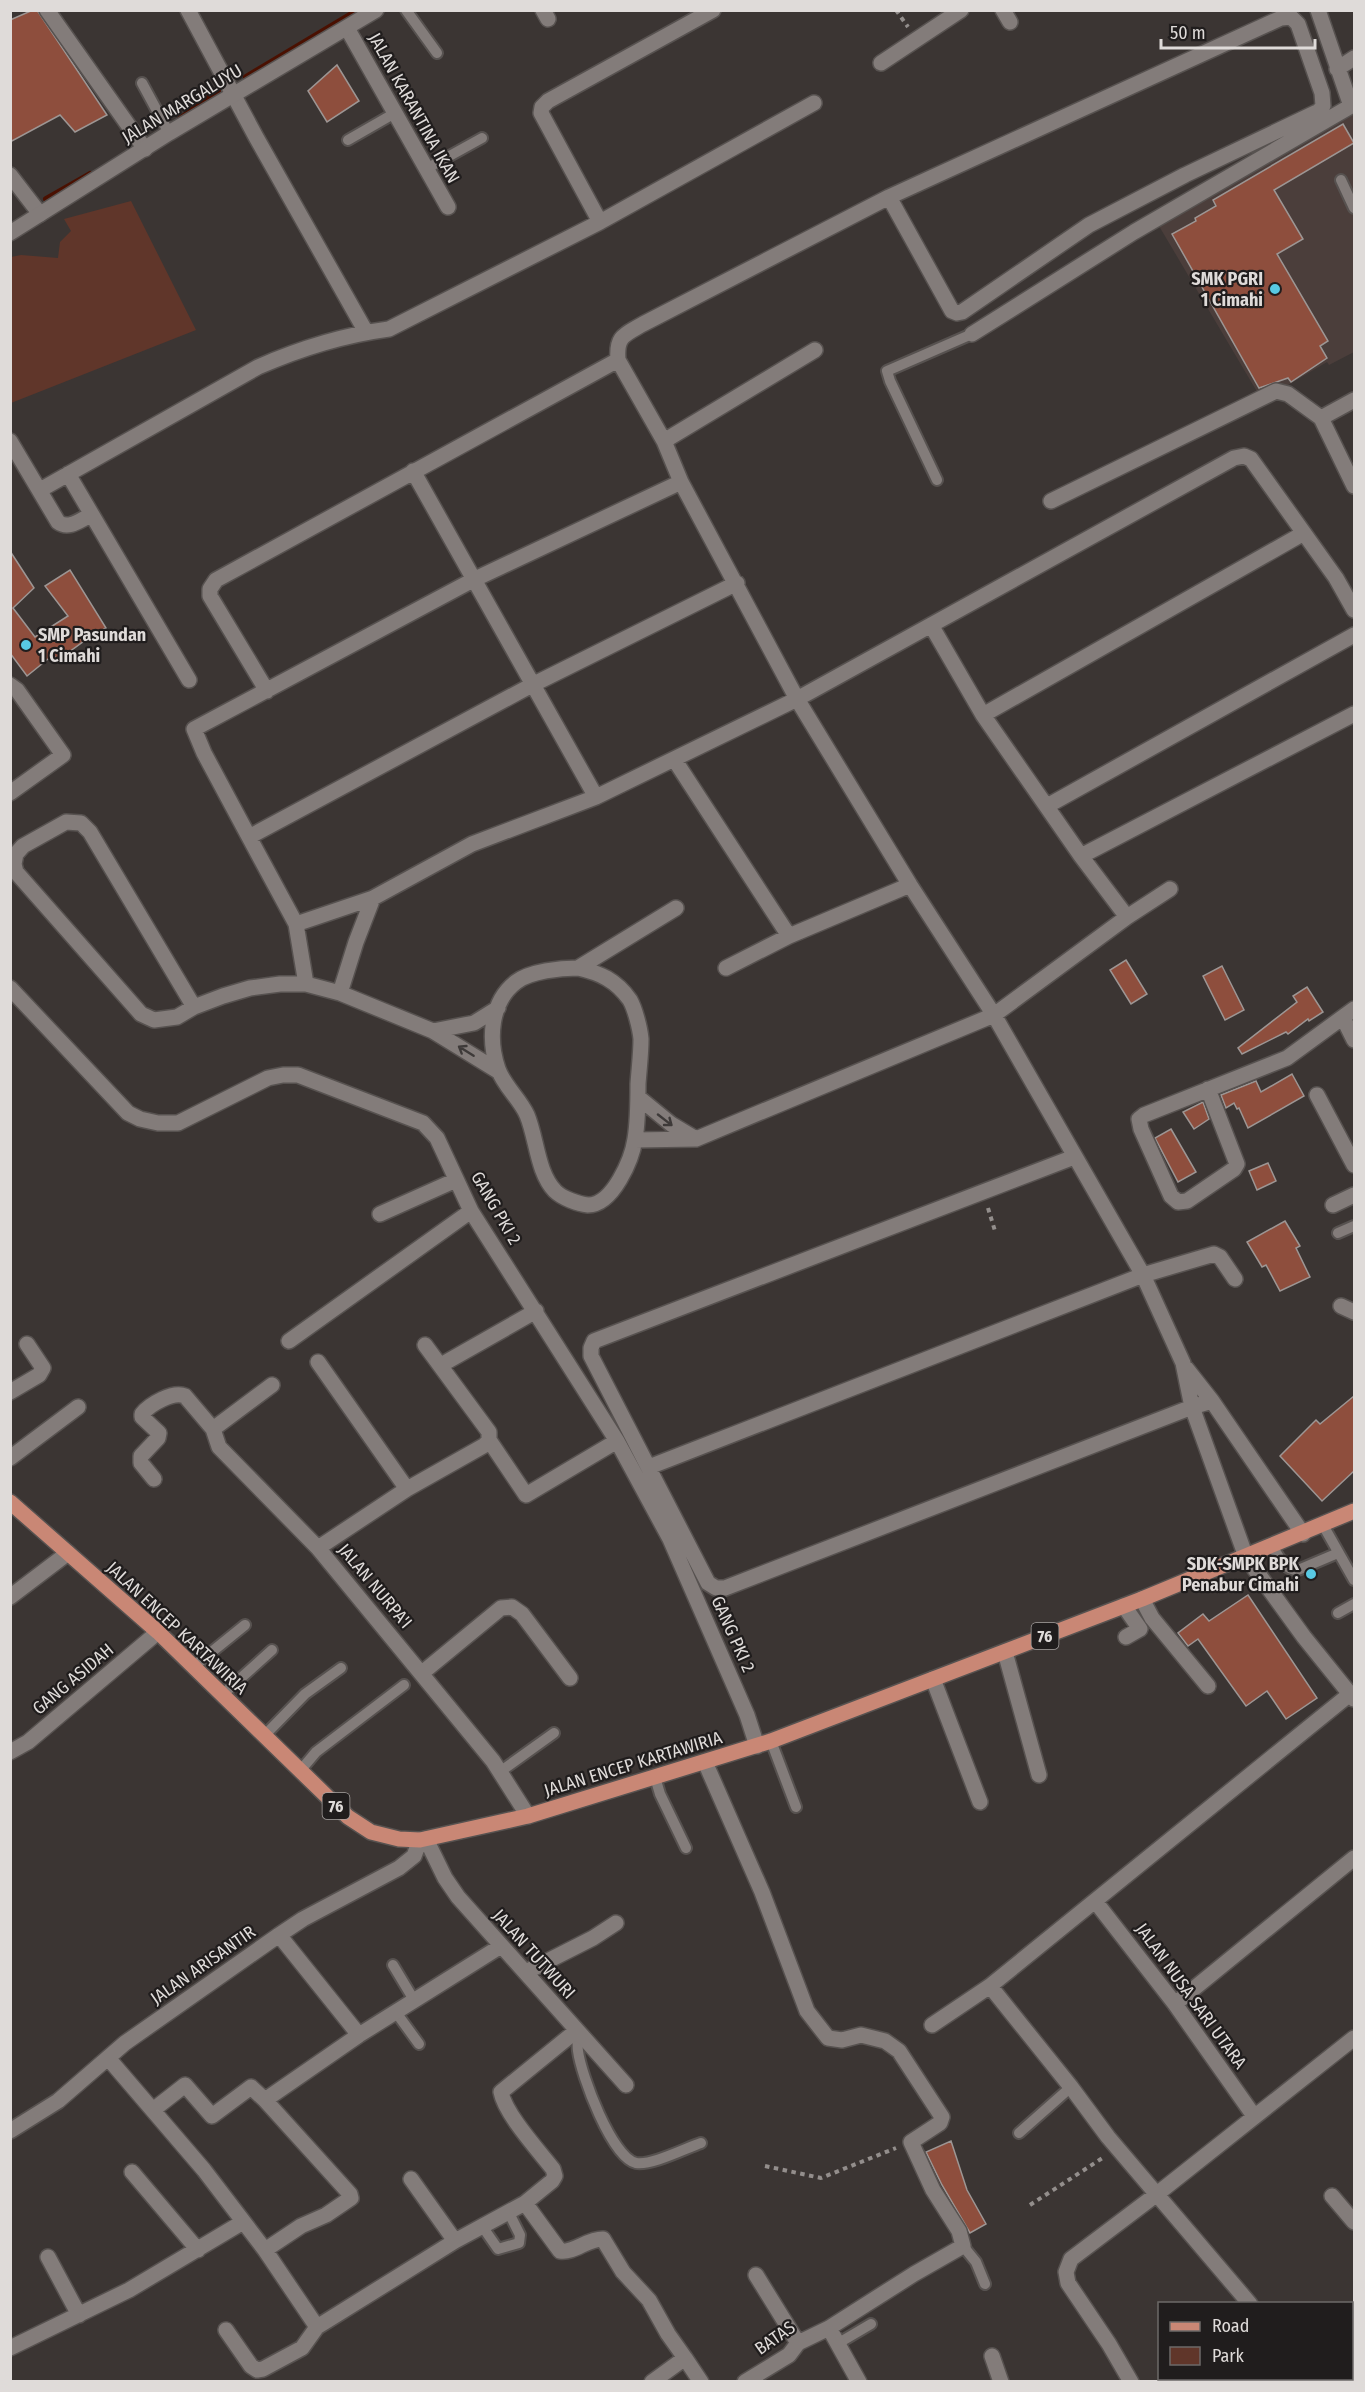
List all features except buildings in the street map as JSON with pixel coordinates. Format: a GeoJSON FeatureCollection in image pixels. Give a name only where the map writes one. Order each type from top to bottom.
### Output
{"type":"FeatureCollection","features":[{"type":"Feature","properties":{"kind":"main road","name":"JALAN ENCEP KARTAWIRIA"},"geometry":{"type":"LineString","coordinates":[[10,1502],[158,1632],[348,1817],[371,1832],[399,1839],[423,1840],[528,1816],[763,1744],[1142,1599],[1354,1511]]}},
{"type":"Feature","properties":{"kind":"street"},"geometry":{"type":"LineString","coordinates":[[47,10],[146,149]]}},
{"type":"Feature","properties":{"kind":"street"},"geometry":{"type":"LineString","coordinates":[[188,10],[366,332]]}},
{"type":"Feature","properties":{"kind":"street","name":"JALAN MARGALUYU"},"geometry":{"type":"LineString","coordinates":[[10,233],[169,133],[376,10]]}},
{"type":"Feature","properties":{"kind":"street"},"geometry":{"type":"LineString","coordinates":[[600,222],[541,113],[542,107],[548,101],[713,10]]}},
{"type":"Feature","properties":{"kind":"street"},"geometry":{"type":"LineString","coordinates":[[881,63],[961,10]]}},
{"type":"Feature","properties":{"kind":"street"},"geometry":{"type":"LineString","coordinates":[[972,334],[1134,232],[1353,106],[1337,69],[1318,10]]}},
{"type":"Feature","properties":{"kind":"street"},"geometry":{"type":"LineString","coordinates":[[889,196],[952,311],[962,312],[1089,225],[1319,111],[1323,106],[1322,93],[1298,24],[1291,17],[1281,18],[889,196],[623,336],[617,345],[618,360],[664,441],[681,482],[797,699],[910,885],[994,1015],[1143,1275],[1183,1363],[1192,1407],[1246,1557],[1304,1637],[1352,1696],[990,1986],[932,2025]]}},
{"type":"Feature","properties":{"kind":"street","name":"JALAN KARANTINA IKAN"},"geometry":{"type":"LineString","coordinates":[[347,28],[448,207]]}},
{"type":"Feature","properties":{"kind":"street"},"geometry":{"type":"LineString","coordinates":[[1337,69],[1354,58]]}},
{"type":"Feature","properties":{"kind":"street"},"geometry":{"type":"LineString","coordinates":[[40,490],[258,367],[291,352],[366,332],[388,329],[600,222],[814,103]]}},
{"type":"Feature","properties":{"kind":"street"},"geometry":{"type":"LineString","coordinates":[[10,174],[40,214]]}},
{"type":"Feature","properties":{"kind":"street"},"geometry":{"type":"LineString","coordinates":[[664,441],[816,350]]}},
{"type":"Feature","properties":{"kind":"street"},"geometry":{"type":"LineString","coordinates":[[267,691],[210,596],[210,589],[216,580],[618,360]]}},
{"type":"Feature","properties":{"kind":"street"},"geometry":{"type":"LineString","coordinates":[[1051,501],[1276,391],[1288,394],[1321,418],[1354,486]]}},
{"type":"Feature","properties":{"kind":"street"},"geometry":{"type":"LineString","coordinates":[[1321,418],[1354,400]]}},
{"type":"Feature","properties":{"kind":"street"},"geometry":{"type":"LineString","coordinates":[[10,441],[58,522],[63,526],[70,526],[91,515]]}},
{"type":"Feature","properties":{"kind":"street"},"geometry":{"type":"LineString","coordinates":[[296,924],[373,898],[472,844],[596,797],[797,699],[1234,458],[1244,456],[1251,459],[1336,578],[1354,610]]}},
{"type":"Feature","properties":{"kind":"street"},"geometry":{"type":"LineString","coordinates":[[413,471],[596,797]]}},
{"type":"Feature","properties":{"kind":"street"},"geometry":{"type":"LineString","coordinates":[[68,474],[189,680]]}},
{"type":"Feature","properties":{"kind":"street"},"geometry":{"type":"LineString","coordinates":[[306,984],[296,924],[204,753],[194,729],[473,580],[681,482]]}},
{"type":"Feature","properties":{"kind":"street"},"geometry":{"type":"LineString","coordinates":[[983,715],[1304,533]]}},
{"type":"Feature","properties":{"kind":"street"},"geometry":{"type":"LineString","coordinates":[[249,837],[532,685],[737,583]]}},
{"type":"Feature","properties":{"kind":"street"},"geometry":{"type":"LineString","coordinates":[[931,625],[983,715],[1081,856],[1127,917]]}},
{"type":"Feature","properties":{"kind":"street"},"geometry":{"type":"LineString","coordinates":[[1047,806],[1354,635]]}},
{"type":"Feature","properties":{"kind":"street"},"geometry":{"type":"LineString","coordinates":[[10,793],[63,755],[14,688]]}},
{"type":"Feature","properties":{"kind":"street"},"geometry":{"type":"LineString","coordinates":[[1081,856],[1352,720]]}},
{"type":"Feature","properties":{"kind":"street"},"geometry":{"type":"LineString","coordinates":[[674,759],[789,936]]}},
{"type":"Feature","properties":{"kind":"street"},"geometry":{"type":"LineString","coordinates":[[194,1007],[90,832],[81,823],[66,822],[23,846],[16,854],[14,864],[16,872],[141,1014],[154,1020],[177,1017],[194,1007],[250,988],[280,984],[306,984],[340,993],[433,1031],[498,1071]]}},
{"type":"Feature","properties":{"kind":"street"},"geometry":{"type":"LineString","coordinates":[[726,968],[789,936],[910,885]]}},
{"type":"Feature","properties":{"kind":"street"},"geometry":{"type":"LineString","coordinates":[[635,1140],[696,1139],[994,1015],[1127,917],[1170,889]]}},
{"type":"Feature","properties":{"kind":"street"},"geometry":{"type":"LineString","coordinates":[[340,993],[373,898]]}},
{"type":"Feature","properties":{"kind":"street"},"geometry":{"type":"LineString","coordinates":[[578,968],[676,908]]}},
{"type":"Feature","properties":{"kind":"street"},"geometry":{"type":"LineString","coordinates":[[578,968],[599,972],[617,984],[631,1002],[641,1037],[635,1140],[616,1186],[605,1199],[589,1205],[569,1200],[556,1193],[547,1181],[526,1113],[498,1071],[492,1045],[492,1024],[498,1008],[505,994],[517,981],[557,969],[578,968]]}},
{"type":"Feature","properties":{"kind":"street","name":"GANG PKI 2"},"geometry":{"type":"LineString","coordinates":[[10,988],[128,1113],[140,1119],[158,1123],[178,1123],[268,1078],[298,1075],[423,1123],[437,1138],[471,1211],[617,1441],[670,1539],[747,1715],[763,1744]]}},
{"type":"Feature","properties":{"kind":"street"},"geometry":{"type":"LineString","coordinates":[[433,1031],[474,1023],[498,1008]]}},
{"type":"Feature","properties":{"kind":"street"},"geometry":{"type":"LineString","coordinates":[[1208,1089],[1237,1164],[1234,1169],[1187,1201],[1178,1202],[1172,1196],[1138,1119],[1144,1115],[1208,1089],[1287,1058],[1349,1013],[1354,1040]]}},
{"type":"Feature","properties":{"kind":"street"},"geometry":{"type":"LineString","coordinates":[[1317,1095],[1354,1165]]}},
{"type":"Feature","properties":{"kind":"street"},"geometry":{"type":"LineString","coordinates":[[638,1098],[670,1124],[696,1139]]}},
{"type":"Feature","properties":{"kind":"street"},"geometry":{"type":"LineString","coordinates":[[1074,1157],[594,1341],[591,1356],[708,1583],[716,1588],[726,1588],[1212,1401]]}},
{"type":"Feature","properties":{"kind":"street"},"geometry":{"type":"LineString","coordinates":[[380,1214],[456,1180]]}},
{"type":"Feature","properties":{"kind":"street"},"geometry":{"type":"LineString","coordinates":[[1333,1205],[1354,1195]]}},
{"type":"Feature","properties":{"kind":"street"},"geometry":{"type":"LineString","coordinates":[[289,1341],[471,1211]]}},
{"type":"Feature","properties":{"kind":"street"},"geometry":{"type":"LineString","coordinates":[[649,1467],[1143,1275],[1214,1254],[1220,1257],[1235,1278]]}},
{"type":"Feature","properties":{"kind":"street"},"geometry":{"type":"LineString","coordinates":[[441,1365],[536,1311]]}},
{"type":"Feature","properties":{"kind":"street"},"geometry":{"type":"LineString","coordinates":[[10,1392],[39,1375],[43,1368],[27,1344]]}},
{"type":"Feature","properties":{"kind":"street"},"geometry":{"type":"LineString","coordinates":[[425,1345],[489,1432],[489,1440],[526,1495],[617,1441]]}},
{"type":"Feature","properties":{"kind":"street"},"geometry":{"type":"LineString","coordinates":[[318,1362],[407,1489]]}},
{"type":"Feature","properties":{"kind":"street"},"geometry":{"type":"LineString","coordinates":[[1183,1363],[1212,1401],[1303,1534]]}},
{"type":"Feature","properties":{"kind":"street"},"geometry":{"type":"LineString","coordinates":[[213,1429],[272,1385]]}},
{"type":"Feature","properties":{"kind":"street","name":"JALAN NURPA'I"},"geometry":{"type":"LineString","coordinates":[[154,1479],[141,1462],[141,1455],[158,1438],[159,1433],[142,1417],[142,1414],[171,1395],[180,1394],[185,1396],[213,1429],[219,1448],[318,1548],[422,1673],[501,1771],[528,1816]]}},
{"type":"Feature","properties":{"kind":"street"},"geometry":{"type":"LineString","coordinates":[[10,1458],[78,1407]]}},
{"type":"Feature","properties":{"kind":"street"},"geometry":{"type":"LineString","coordinates":[[318,1548],[407,1489],[485,1445],[489,1440]]}},
{"type":"Feature","properties":{"kind":"street"},"geometry":{"type":"LineString","coordinates":[[10,1597],[68,1553]]}},
{"type":"Feature","properties":{"kind":"street"},"geometry":{"type":"LineString","coordinates":[[1142,1599],[1152,1618],[1208,1686]]}},
{"type":"Feature","properties":{"kind":"street"},"geometry":{"type":"LineString","coordinates":[[1124,1606],[1140,1629],[1126,1637]]}},
{"type":"Feature","properties":{"kind":"street"},"geometry":{"type":"LineString","coordinates":[[422,1673],[501,1608],[512,1607],[522,1614],[570,1678]]}},
{"type":"Feature","properties":{"kind":"street","name":"GANG ASIDAH"},"geometry":{"type":"LineString","coordinates":[[10,1752],[28,1742],[158,1632]]}},
{"type":"Feature","properties":{"kind":"street"},"geometry":{"type":"LineString","coordinates":[[1005,1652],[1039,1775]]}},
{"type":"Feature","properties":{"kind":"street"},"geometry":{"type":"LineString","coordinates":[[933,1679],[980,1803]]}},
{"type":"Feature","properties":{"kind":"street"},"geometry":{"type":"LineString","coordinates":[[705,1762],[762,1892],[807,2010],[828,2038],[842,2040],[861,2035],[885,2042],[899,2051],[942,2117],[940,2123],[911,2142],[933,2190],[959,2231],[963,2246]]}},
{"type":"Feature","properties":{"kind":"street","name":"JALAN ARISANTIR"},"geometry":{"type":"LineString","coordinates":[[11,2130],[58,2101],[125,2043],[279,1935],[303,1919],[399,1868],[414,1856],[423,1840]]}},
{"type":"Feature","properties":{"kind":"street","name":"JALAN TUTWURI"},"geometry":{"type":"LineString","coordinates":[[423,1840],[445,1878],[501,1946],[626,2085]]}},
{"type":"Feature","properties":{"kind":"street"},"geometry":{"type":"LineString","coordinates":[[1175,2004],[1354,1858]]}},
{"type":"Feature","properties":{"kind":"street","name":"JALAN NUSA SARI UTARA"},"geometry":{"type":"LineString","coordinates":[[1095,1900],[1175,2004],[1254,2116]]}},
{"type":"Feature","properties":{"kind":"street"},"geometry":{"type":"LineString","coordinates":[[526,1972],[593,1938],[616,1923]]}},
{"type":"Feature","properties":{"kind":"street"},"geometry":{"type":"LineString","coordinates":[[279,1935],[359,2035]]}},
{"type":"Feature","properties":{"kind":"street"},"geometry":{"type":"LineString","coordinates":[[265,2100],[359,2035],[501,1946]]}},
{"type":"Feature","properties":{"kind":"street"},"geometry":{"type":"LineString","coordinates":[[990,1986],[1117,2148],[1248,2302]]}},
{"type":"Feature","properties":{"kind":"street"},"geometry":{"type":"LineString","coordinates":[[226,2330],[251,2366],[256,2370],[263,2369],[302,2348],[317,2326],[455,2241],[525,2203],[555,2176],[553,2169],[502,2099],[501,2092],[577,2032]]}},
{"type":"Feature","properties":{"kind":"street"},"geometry":{"type":"LineString","coordinates":[[1131,2382],[1109,2344],[1068,2283],[1066,2272],[1071,2259],[1157,2194],[1354,2037]]}},
{"type":"Feature","properties":{"kind":"street"},"geometry":{"type":"LineString","coordinates":[[108,2058],[204,2170],[265,2250],[317,2326]]}},
{"type":"Feature","properties":{"kind":"street"},"geometry":{"type":"LineString","coordinates":[[153,2110],[185,2085],[212,2116],[251,2087],[350,2194],[351,2198],[326,2215],[300,2226],[265,2250]]}},
{"type":"Feature","properties":{"kind":"street"},"geometry":{"type":"LineString","coordinates":[[132,2172],[198,2250]]}},
{"type":"Feature","properties":{"kind":"street"},"geometry":{"type":"LineString","coordinates":[[411,2179],[455,2241]]}},
{"type":"Feature","properties":{"kind":"street"},"geometry":{"type":"LineString","coordinates":[[1332,2196],[1354,2222]]}},
{"type":"Feature","properties":{"kind":"street"},"geometry":{"type":"LineString","coordinates":[[525,2203],[560,2251],[567,2252],[592,2239],[603,2239],[623,2272],[648,2300],[701,2382]]}},
{"type":"Feature","properties":{"kind":"street"},"geometry":{"type":"LineString","coordinates":[[10,2348],[129,2290],[243,2222]]}},
{"type":"Feature","properties":{"kind":"street","name":"BATAS"},"geometry":{"type":"LineString","coordinates":[[745,2382],[789,2355],[798,2343],[829,2328],[905,2279],[963,2246]]}},
{"type":"Feature","properties":{"kind":"street"},"geometry":{"type":"LineString","coordinates":[[48,2257],[79,2315]]}},
{"type":"Feature","properties":{"kind":"street"},"geometry":{"type":"LineString","coordinates":[[756,2275],[798,2343]]}},
{"type":"Feature","properties":{"kind":"street"},"geometry":{"type":"LineString","coordinates":[[829,2328],[859,2382]]}},
{"type":"Feature","properties":{"kind":"street"},"geometry":{"type":"LineString","coordinates":[[992,2356],[1001,2382]]}},
{"type":"Feature","properties":{"kind":"street"},"geometry":{"type":"LineString","coordinates":[[652,2382],[686,2358]]}},
{"type":"Feature","properties":{"kind":"lane"},"geometry":{"type":"LineString","coordinates":[[406,10],[436,53]]}},
{"type":"Feature","properties":{"kind":"lane"},"geometry":{"type":"LineString","coordinates":[[142,84],[169,133]]}},
{"type":"Feature","properties":{"kind":"lane"},"geometry":{"type":"LineString","coordinates":[[348,140],[395,113]]}},
{"type":"Feature","properties":{"kind":"lane"},"geometry":{"type":"LineString","coordinates":[[426,169],[482,138]]}},
{"type":"Feature","properties":{"kind":"lane"},"geometry":{"type":"LineString","coordinates":[[1341,180],[1354,208]]}},
{"type":"Feature","properties":{"kind":"lane"},"geometry":{"type":"LineString","coordinates":[[937,480],[887,371],[972,334]]}},
{"type":"Feature","properties":{"kind":"lane"},"geometry":{"type":"LineString","coordinates":[[1338,1233],[1354,1226]]}},
{"type":"Feature","properties":{"kind":"lane"},"geometry":{"type":"LineString","coordinates":[[1323,1525],[1354,1580]]}},
{"type":"Feature","properties":{"kind":"lane"},"geometry":{"type":"LineString","coordinates":[[1272,1546],[1292,1570],[1298,1570],[1338,1553]]}},
{"type":"Feature","properties":{"kind":"lane"},"geometry":{"type":"LineString","coordinates":[[1338,1613],[1354,1604]]}},
{"type":"Feature","properties":{"kind":"lane"},"geometry":{"type":"LineString","coordinates":[[194,1667],[245,1625]]}},
{"type":"Feature","properties":{"kind":"lane"},"geometry":{"type":"LineString","coordinates":[[222,1695],[272,1650]]}},
{"type":"Feature","properties":{"kind":"lane"},"geometry":{"type":"LineString","coordinates":[[264,1736],[304,1694],[340,1668]]}},
{"type":"Feature","properties":{"kind":"lane"},"geometry":{"type":"LineString","coordinates":[[300,1771],[316,1752],[404,1685]]}},
{"type":"Feature","properties":{"kind":"lane"},"geometry":{"type":"LineString","coordinates":[[501,1771],[554,1733]]}},
{"type":"Feature","properties":{"kind":"lane"},"geometry":{"type":"LineString","coordinates":[[763,1744],[796,1807]]}},
{"type":"Feature","properties":{"kind":"lane"},"geometry":{"type":"LineString","coordinates":[[655,1778],[660,1794],[686,1848]]}},
{"type":"Feature","properties":{"kind":"lane"},"geometry":{"type":"LineString","coordinates":[[393,1965],[414,2000]]}},
{"type":"Feature","properties":{"kind":"lane"},"geometry":{"type":"LineString","coordinates":[[395,2012],[419,2043]]}},
{"type":"Feature","properties":{"kind":"lane"},"geometry":{"type":"LineString","coordinates":[[577,2032],[577,2049],[582,2069],[602,2123],[625,2159],[637,2164],[652,2161],[701,2143]]}},
{"type":"Feature","properties":{"kind":"lane"},"geometry":{"type":"LineString","coordinates":[[1019,2133],[1071,2087]]}},
{"type":"Feature","properties":{"kind":"lane"},"geometry":{"type":"LineString","coordinates":[[482,2226],[498,2249],[519,2243],[520,2235],[508,2211]]}},
{"type":"Feature","properties":{"kind":"lane"},"geometry":{"type":"LineString","coordinates":[[963,2246],[970,2253],[985,2284]]}},
{"type":"Feature","properties":{"kind":"lane"},"geometry":{"type":"LineString","coordinates":[[837,2344],[871,2324]]}},
{"type":"Feature","properties":{"kind":"path"},"geometry":{"type":"LineString","coordinates":[[983,1193],[995,1231]]}},
{"type":"Feature","properties":{"kind":"path"},"geometry":{"type":"LineString","coordinates":[[765,2166],[821,2178],[911,2142]]}},
{"type":"Feature","properties":{"kind":"path"},"geometry":{"type":"LineString","coordinates":[[1030,2205],[1117,2148]]}},
{"type":"Feature","properties":{"kind":"shaded area","name":"SMK PGRI 1 Cimahi"},"geometry":{"type":"Polygon","coordinates":[[[1354,114],[1354,352],[1329,365],[1327,362],[1283,388],[1259,395],[1159,226],[1354,114]]]}},
{"type":"Feature","properties":{"kind":"green space"},"geometry":{"type":"Polygon","coordinates":[[[131,201],[196,330],[11,403],[11,257],[21,255],[58,258],[60,242],[71,231],[64,219],[131,201]]]}},
{"type":"Feature","properties":{"kind":"waterway"},"geometry":{"type":"LineString","coordinates":[[246,77],[358,10]]}},
{"type":"Feature","properties":{"kind":"waterway"},"geometry":{"type":"LineString","coordinates":[[180,119],[218,91]]}},
{"type":"Feature","properties":{"kind":"waterway"},"geometry":{"type":"LineString","coordinates":[[46,199],[90,174]]}},
{"type":"Feature","properties":{"kind":"place","name":"SMK PGRI 1 Cimahi"},"geometry":{"type":"Point","coordinates":[1275,289]}},
{"type":"Feature","properties":{"kind":"place","name":"SMP Pasundan 1 Cimahi"},"geometry":{"type":"Point","coordinates":[26,645]}},
{"type":"Feature","properties":{"kind":"place","name":"SDK-SMPK BPK Penabur Cimahi"},"geometry":{"type":"Point","coordinates":[1311,1574]}}]}
